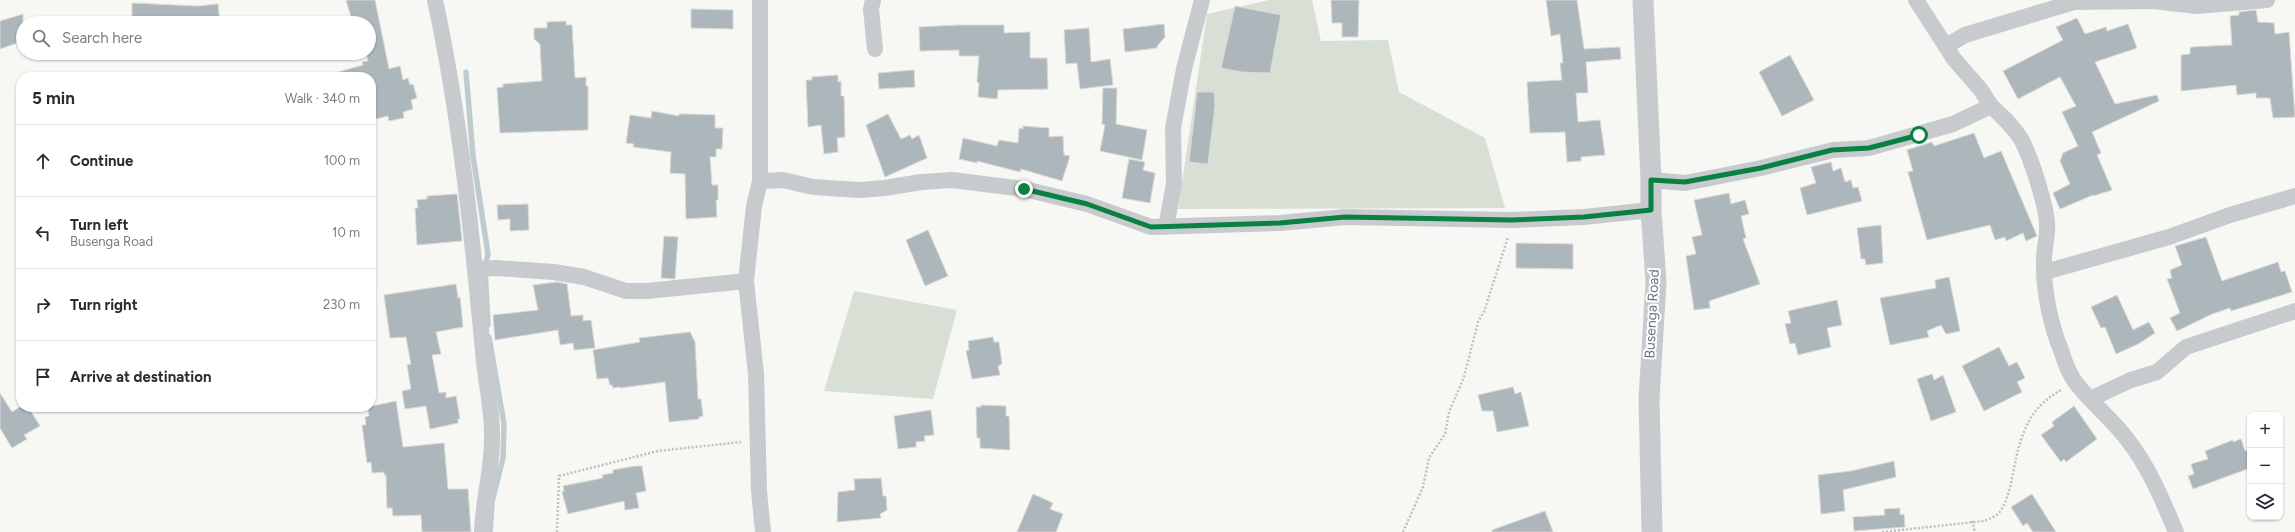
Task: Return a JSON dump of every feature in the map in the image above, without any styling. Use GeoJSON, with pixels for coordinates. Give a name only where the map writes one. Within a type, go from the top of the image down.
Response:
{"type":"FeatureCollection","features":[{"type":"Feature","properties":{"kind":"street"},"geometry":{"type":"LineString","coordinates":[[435,0],[444,40],[459,139],[475,269],[483,353],[492,411],[492,439],[482,532]]}},
{"type":"Feature","properties":{"kind":"street"},"geometry":{"type":"LineString","coordinates":[[760,0],[760,181],[754,206],[746,282],[756,374],[757,441],[763,532]]}},
{"type":"Feature","properties":{"kind":"street"},"geometry":{"type":"LineString","coordinates":[[873,0],[872,10],[875,49]]}},
{"type":"Feature","properties":{"kind":"street"},"geometry":{"type":"LineString","coordinates":[[1166,227],[1174,184],[1173,128],[1184,69],[1202,0]]}},
{"type":"Feature","properties":{"kind":"street","name":"Busenga Road"},"geometry":{"type":"LineString","coordinates":[[1643,0],[1651,210],[1656,282],[1648,399],[1652,532]]}},
{"type":"Feature","properties":{"kind":"street"},"geometry":{"type":"LineString","coordinates":[[1916,0],[1954,59],[1981,90],[1991,106],[2009,122],[2022,140],[2035,177],[2047,221],[2048,238],[2044,255],[2047,299],[2053,329],[2075,383],[2126,437],[2140,455],[2151,474],[2176,532]]}},
{"type":"Feature","properties":{"kind":"street"},"geometry":{"type":"LineString","coordinates":[[1946,46],[1965,34],[2074,2],[2153,1],[2196,6],[2267,0]]}},
{"type":"Feature","properties":{"kind":"street"},"geometry":{"type":"LineString","coordinates":[[1651,180],[1685,182],[1761,168],[1832,150],[1869,148],[1954,124],[1991,106]]}},
{"type":"Feature","properties":{"kind":"street"},"geometry":{"type":"LineString","coordinates":[[760,181],[783,180],[813,187],[859,190],[885,188],[921,182],[952,180],[1024,189],[1087,204],[1151,227],[1280,223],[1345,217],[1512,220],[1584,217],[1651,210]]}},
{"type":"Feature","properties":{"kind":"street"},"geometry":{"type":"LineString","coordinates":[[2045,272],[2169,237],[2230,215],[2295,196]]}},
{"type":"Feature","properties":{"kind":"street"},"geometry":{"type":"LineString","coordinates":[[475,269],[496,268],[554,272],[584,277],[626,291],[647,292],[746,282]]}},
{"type":"Feature","properties":{"kind":"street"},"geometry":{"type":"LineString","coordinates":[[2090,399],[2132,380],[2157,372],[2186,346],[2295,311]]}},
{"type":"Feature","properties":{"kind":"path"},"geometry":{"type":"LineString","coordinates":[[1403,532],[1423,487],[1429,458],[1445,434],[1448,412],[1464,378],[1478,322],[1484,312],[1512,220]]}},
{"type":"Feature","properties":{"kind":"path"},"geometry":{"type":"LineString","coordinates":[[1882,532],[1956,525],[1972,521],[1984,521],[1997,514],[2009,492],[2018,447],[2026,424],[2038,406],[2050,396],[2075,383]]}},
{"type":"Feature","properties":{"kind":"path"},"geometry":{"type":"LineString","coordinates":[[557,532],[559,476],[658,451],[757,441]]}},
{"type":"Feature","properties":{"kind":"path"},"geometry":{"type":"LineString","coordinates":[[1972,521],[1975,532]]}},
{"type":"Feature","properties":{"kind":"shaded area"},"geometry":{"type":"Polygon","coordinates":[[[1269,0],[1312,0],[1321,41],[1388,40],[1399,92],[1485,138],[1505,208],[1178,209],[1207,14],[1269,0]]]}},
{"type":"Feature","properties":{"kind":"shaded area"},"geometry":{"type":"Polygon","coordinates":[[[854,291],[957,310],[933,399],[824,391],[854,291]]]}},
{"type":"Feature","properties":{"kind":"building"},"geometry":{"type":"Polygon","coordinates":[[[346,0],[375,0],[389,69],[400,66],[403,80],[408,78],[410,85],[413,84],[417,98],[411,100],[413,109],[403,112],[404,118],[389,121],[388,116],[376,119],[376,72],[338,72],[363,65],[362,62],[368,60],[376,60],[376,16],[351,16],[346,0]]]}},
{"type":"Feature","properties":{"kind":"building"},"geometry":{"type":"Polygon","coordinates":[[[1331,0],[1359,0],[1358,37],[1342,37],[1342,23],[1332,23],[1331,0]]]}},
{"type":"Feature","properties":{"kind":"building"},"geometry":{"type":"Polygon","coordinates":[[[1546,0],[1577,0],[1584,49],[1620,47],[1621,59],[1586,62],[1588,93],[1576,93],[1578,122],[1600,120],[1605,155],[1581,157],[1581,161],[1567,162],[1565,132],[1530,133],[1527,82],[1562,80],[1560,63],[1563,63],[1560,34],[1551,36],[1546,0]]]}},
{"type":"Feature","properties":{"kind":"building"},"geometry":{"type":"Polygon","coordinates":[[[132,3],[198,6],[218,4],[219,16],[132,16],[132,3]]]}},
{"type":"Feature","properties":{"kind":"building"},"geometry":{"type":"Polygon","coordinates":[[[1235,6],[1281,15],[1270,73],[1242,72],[1221,68],[1235,6]]]}},
{"type":"Feature","properties":{"kind":"building"},"geometry":{"type":"Polygon","coordinates":[[[691,9],[733,10],[733,29],[691,28],[691,9]]]}},
{"type":"Feature","properties":{"kind":"building"},"geometry":{"type":"Polygon","coordinates":[[[2256,10],[2258,22],[2274,23],[2275,34],[2289,32],[2295,117],[2273,118],[2270,98],[2256,98],[2256,93],[2237,95],[2236,85],[2181,91],[2181,55],[2190,54],[2190,48],[2192,47],[2232,45],[2230,16],[2239,15],[2239,12],[2256,10]]]}},
{"type":"Feature","properties":{"kind":"building"},"geometry":{"type":"Polygon","coordinates":[[[16,16],[16,43],[0,49],[0,21],[16,16]]]}},
{"type":"Feature","properties":{"kind":"building"},"geometry":{"type":"Polygon","coordinates":[[[2077,18],[2085,34],[2106,27],[2107,31],[2128,24],[2137,48],[2095,62],[2115,104],[2157,95],[2159,101],[2092,132],[2101,153],[2097,155],[2112,190],[2093,195],[2060,209],[2053,193],[2070,184],[2060,161],[2063,153],[2078,146],[2062,112],[2076,106],[2060,77],[2018,99],[2003,71],[2063,40],[2056,27],[2077,18]]]}},
{"type":"Feature","properties":{"kind":"building"},"geometry":{"type":"Polygon","coordinates":[[[566,21],[566,25],[572,25],[575,78],[586,77],[586,86],[588,86],[588,130],[500,133],[497,88],[503,87],[503,84],[542,81],[540,44],[534,39],[534,28],[547,28],[547,22],[566,21]]]}},
{"type":"Feature","properties":{"kind":"building"},"geometry":{"type":"Polygon","coordinates":[[[1164,24],[1165,37],[1157,48],[1125,52],[1123,29],[1164,24]]]}},
{"type":"Feature","properties":{"kind":"building"},"geometry":{"type":"Polygon","coordinates":[[[1004,25],[1004,33],[1030,32],[1030,58],[1047,58],[1048,89],[998,90],[997,99],[978,97],[979,83],[977,82],[979,56],[959,56],[959,50],[920,51],[919,27],[1004,25]]]}},
{"type":"Feature","properties":{"kind":"building"},"geometry":{"type":"Polygon","coordinates":[[[1089,28],[1091,62],[1110,59],[1113,85],[1080,89],[1077,63],[1066,64],[1064,30],[1089,28]]]}},
{"type":"Feature","properties":{"kind":"building"},"geometry":{"type":"Polygon","coordinates":[[[1790,55],[1814,100],[1782,116],[1759,72],[1790,55]]]}},
{"type":"Feature","properties":{"kind":"building"},"geometry":{"type":"Polygon","coordinates":[[[914,70],[915,87],[879,89],[878,73],[914,70]]]}},
{"type":"Feature","properties":{"kind":"building"},"geometry":{"type":"Polygon","coordinates":[[[838,75],[838,82],[841,81],[841,96],[844,96],[845,137],[837,138],[838,152],[824,154],[821,125],[808,127],[806,80],[812,80],[812,77],[838,75]]]}},
{"type":"Feature","properties":{"kind":"building"},"geometry":{"type":"Polygon","coordinates":[[[1103,88],[1117,88],[1116,124],[1147,130],[1142,160],[1100,151],[1105,125],[1102,124],[1103,88]]]}},
{"type":"Feature","properties":{"kind":"building"},"geometry":{"type":"Polygon","coordinates":[[[1197,92],[1214,92],[1215,106],[1208,164],[1189,162],[1197,92]]]}},
{"type":"Feature","properties":{"kind":"building"},"geometry":{"type":"Polygon","coordinates":[[[652,111],[679,116],[679,114],[715,115],[715,128],[723,128],[722,149],[716,149],[716,157],[710,157],[712,185],[718,185],[718,200],[716,200],[717,217],[686,219],[685,174],[670,173],[671,152],[633,147],[634,144],[626,143],[630,115],[651,118],[652,111]]]}},
{"type":"Feature","properties":{"kind":"building"},"geometry":{"type":"Polygon","coordinates":[[[888,114],[901,139],[910,135],[912,139],[919,135],[927,158],[885,177],[866,125],[888,114]]]}},
{"type":"Feature","properties":{"kind":"building"},"geometry":{"type":"Polygon","coordinates":[[[1023,126],[1049,128],[1049,137],[1063,136],[1064,155],[1070,156],[1062,181],[1021,169],[1020,172],[977,161],[977,163],[959,159],[963,138],[997,146],[999,140],[1018,143],[1019,128],[1023,129],[1023,126]]]}},
{"type":"Feature","properties":{"kind":"building"},"geometry":{"type":"Polygon","coordinates":[[[1974,133],[1984,158],[2001,151],[2037,236],[2026,241],[2023,233],[2006,241],[2005,237],[1995,240],[1990,225],[1927,240],[1908,172],[1913,171],[1907,150],[1932,142],[1934,146],[1974,133]]]}},
{"type":"Feature","properties":{"kind":"building"},"geometry":{"type":"Polygon","coordinates":[[[1129,159],[1145,162],[1143,170],[1155,173],[1150,203],[1122,198],[1129,159]]]}},
{"type":"Feature","properties":{"kind":"building"},"geometry":{"type":"Polygon","coordinates":[[[1831,162],[1833,171],[1841,168],[1845,182],[1851,180],[1853,188],[1858,187],[1862,201],[1807,215],[1800,188],[1816,183],[1811,167],[1831,162]]]}},
{"type":"Feature","properties":{"kind":"building"},"geometry":{"type":"Polygon","coordinates":[[[1729,193],[1731,204],[1745,200],[1749,214],[1741,216],[1746,238],[1743,239],[1760,284],[1709,301],[1710,308],[1694,310],[1686,256],[1696,254],[1692,237],[1702,235],[1694,200],[1729,193]]]}},
{"type":"Feature","properties":{"kind":"building"},"geometry":{"type":"Polygon","coordinates":[[[457,194],[462,241],[417,245],[415,208],[418,208],[417,200],[427,199],[427,196],[457,194]]]}},
{"type":"Feature","properties":{"kind":"building"},"geometry":{"type":"Polygon","coordinates":[[[528,204],[529,230],[510,231],[510,219],[498,220],[497,205],[528,204]]]}},
{"type":"Feature","properties":{"kind":"building"},"geometry":{"type":"Polygon","coordinates":[[[1881,225],[1883,263],[1866,265],[1865,259],[1861,259],[1857,228],[1881,225]]]}},
{"type":"Feature","properties":{"kind":"building"},"geometry":{"type":"Polygon","coordinates":[[[928,230],[948,276],[925,286],[906,240],[928,230]]]}},
{"type":"Feature","properties":{"kind":"building"},"geometry":{"type":"Polygon","coordinates":[[[664,236],[678,237],[675,279],[661,278],[664,236]]]}},
{"type":"Feature","properties":{"kind":"building"},"geometry":{"type":"Polygon","coordinates":[[[2206,237],[2222,281],[2278,262],[2281,272],[2285,271],[2292,292],[2231,311],[2230,308],[2212,314],[2177,331],[2170,318],[2180,313],[2167,279],[2172,278],[2170,270],[2182,265],[2175,246],[2206,237]]]}},
{"type":"Feature","properties":{"kind":"building"},"geometry":{"type":"Polygon","coordinates":[[[1516,243],[1573,244],[1573,269],[1516,268],[1516,243]]]}},
{"type":"Feature","properties":{"kind":"building"},"geometry":{"type":"Polygon","coordinates":[[[1949,277],[1960,331],[1946,334],[1941,325],[1927,331],[1929,337],[1890,345],[1880,298],[1936,288],[1935,280],[1949,277]]]}},
{"type":"Feature","properties":{"kind":"building"},"geometry":{"type":"Polygon","coordinates":[[[557,282],[567,284],[571,316],[583,315],[583,321],[591,320],[595,348],[574,350],[573,343],[560,345],[558,330],[495,340],[493,315],[538,310],[533,285],[557,282]]]}},
{"type":"Feature","properties":{"kind":"building"},"geometry":{"type":"Polygon","coordinates":[[[456,284],[458,298],[460,297],[463,327],[436,332],[441,354],[432,355],[439,393],[446,392],[446,398],[456,396],[460,419],[458,419],[458,423],[430,429],[426,406],[405,409],[402,391],[411,389],[407,365],[411,364],[406,337],[390,338],[384,295],[456,284]]]}},
{"type":"Feature","properties":{"kind":"building"},"geometry":{"type":"Polygon","coordinates":[[[2117,295],[2133,330],[2149,322],[2155,333],[2138,344],[2116,354],[2105,327],[2101,328],[2091,307],[2117,295]]]}},
{"type":"Feature","properties":{"kind":"building"},"geometry":{"type":"Polygon","coordinates":[[[1837,300],[1842,325],[1827,328],[1831,347],[1798,355],[1795,343],[1790,344],[1785,324],[1791,323],[1788,311],[1837,300]]]}},
{"type":"Feature","properties":{"kind":"building"},"geometry":{"type":"Polygon","coordinates":[[[690,332],[695,342],[698,399],[701,399],[703,416],[699,417],[699,419],[669,422],[665,382],[613,388],[612,385],[610,385],[608,378],[597,379],[593,350],[640,342],[639,338],[690,332]]]}},
{"type":"Feature","properties":{"kind":"building"},"geometry":{"type":"Polygon","coordinates":[[[993,337],[994,342],[999,342],[1002,364],[998,366],[1000,375],[972,379],[966,351],[969,350],[968,341],[993,337]]]}},
{"type":"Feature","properties":{"kind":"building"},"geometry":{"type":"Polygon","coordinates":[[[1999,347],[2009,366],[2017,362],[2025,378],[2017,382],[2022,392],[1984,411],[1962,366],[1999,347]]]}},
{"type":"Feature","properties":{"kind":"building"},"geometry":{"type":"Polygon","coordinates":[[[1932,374],[1934,380],[1943,375],[1956,412],[1931,421],[1917,379],[1932,374]]]}},
{"type":"Feature","properties":{"kind":"building"},"geometry":{"type":"Polygon","coordinates":[[[1513,387],[1515,394],[1521,392],[1529,426],[1497,432],[1493,411],[1482,411],[1478,395],[1513,387]]]}},
{"type":"Feature","properties":{"kind":"building"},"geometry":{"type":"Polygon","coordinates":[[[0,393],[12,412],[16,410],[16,412],[31,412],[40,426],[24,435],[27,439],[12,448],[0,428],[0,393]]]}},
{"type":"Feature","properties":{"kind":"building"},"geometry":{"type":"Polygon","coordinates":[[[396,401],[403,447],[444,443],[448,489],[468,489],[471,532],[422,532],[421,515],[393,516],[392,508],[387,508],[386,475],[384,475],[384,472],[372,473],[371,462],[367,463],[362,425],[366,425],[365,417],[369,416],[369,412],[376,412],[376,405],[396,401]]]}},
{"type":"Feature","properties":{"kind":"building"},"geometry":{"type":"Polygon","coordinates":[[[981,405],[1006,406],[1006,416],[1009,416],[1010,450],[980,448],[980,438],[977,438],[976,407],[981,407],[981,405]]]}},
{"type":"Feature","properties":{"kind":"building"},"geometry":{"type":"Polygon","coordinates":[[[2074,406],[2097,439],[2066,462],[2064,459],[2061,462],[2041,435],[2054,426],[2052,422],[2074,406]]]}},
{"type":"Feature","properties":{"kind":"building"},"geometry":{"type":"Polygon","coordinates":[[[931,410],[934,435],[924,436],[925,441],[916,442],[916,447],[898,449],[894,416],[931,410]]]}},
{"type":"Feature","properties":{"kind":"building"},"geometry":{"type":"Polygon","coordinates":[[[2241,439],[2245,451],[2247,450],[2247,469],[2193,489],[2188,476],[2194,474],[2191,464],[2208,459],[2205,451],[2233,440],[2233,442],[2241,439]]]}},
{"type":"Feature","properties":{"kind":"building"},"geometry":{"type":"Polygon","coordinates":[[[1894,461],[1896,477],[1843,490],[1845,511],[1821,514],[1818,475],[1851,471],[1894,461]]]}},
{"type":"Feature","properties":{"kind":"building"},"geometry":{"type":"Polygon","coordinates":[[[642,466],[646,491],[636,493],[639,508],[625,510],[624,501],[568,514],[562,492],[564,491],[563,486],[603,478],[602,475],[613,473],[613,470],[642,466]]]}},
{"type":"Feature","properties":{"kind":"building"},"geometry":{"type":"Polygon","coordinates":[[[881,478],[883,496],[886,496],[887,510],[880,514],[881,518],[837,522],[838,492],[855,490],[854,479],[881,478]]]}},
{"type":"Feature","properties":{"kind":"building"},"geometry":{"type":"Polygon","coordinates":[[[1033,494],[1053,503],[1050,509],[1063,514],[1056,532],[1017,532],[1033,494]]]}},
{"type":"Feature","properties":{"kind":"building"},"geometry":{"type":"Polygon","coordinates":[[[2032,494],[2056,532],[2033,532],[2027,523],[2023,526],[2011,507],[2032,494]]]}},
{"type":"Feature","properties":{"kind":"building"},"geometry":{"type":"Polygon","coordinates":[[[1900,508],[1900,515],[1904,514],[1905,527],[1854,531],[1853,517],[1885,515],[1884,509],[1900,508]]]}},
{"type":"Feature","properties":{"kind":"building"},"geometry":{"type":"Polygon","coordinates":[[[1545,511],[1553,532],[1492,532],[1492,530],[1545,511]]]}},
{"type":"Feature","properties":{"kind":"waterway"},"geometry":{"type":"LineString","coordinates":[[466,72],[473,156],[488,254],[485,268],[488,325]]}},
{"type":"Feature","properties":{"kind":"waterway"},"geometry":{"type":"LineString","coordinates":[[489,337],[504,424],[503,458],[492,502],[490,532]]}},
{"type":"Feature","properties":{"kind":"route"},"geometry":{"type":"LineString","coordinates":[[1024,189],[1087,204],[1151,227],[1280,223],[1345,217],[1512,220],[1584,217],[1651,210],[1651,180],[1685,182],[1761,168],[1832,150],[1869,148],[1919,135]]}}]}
